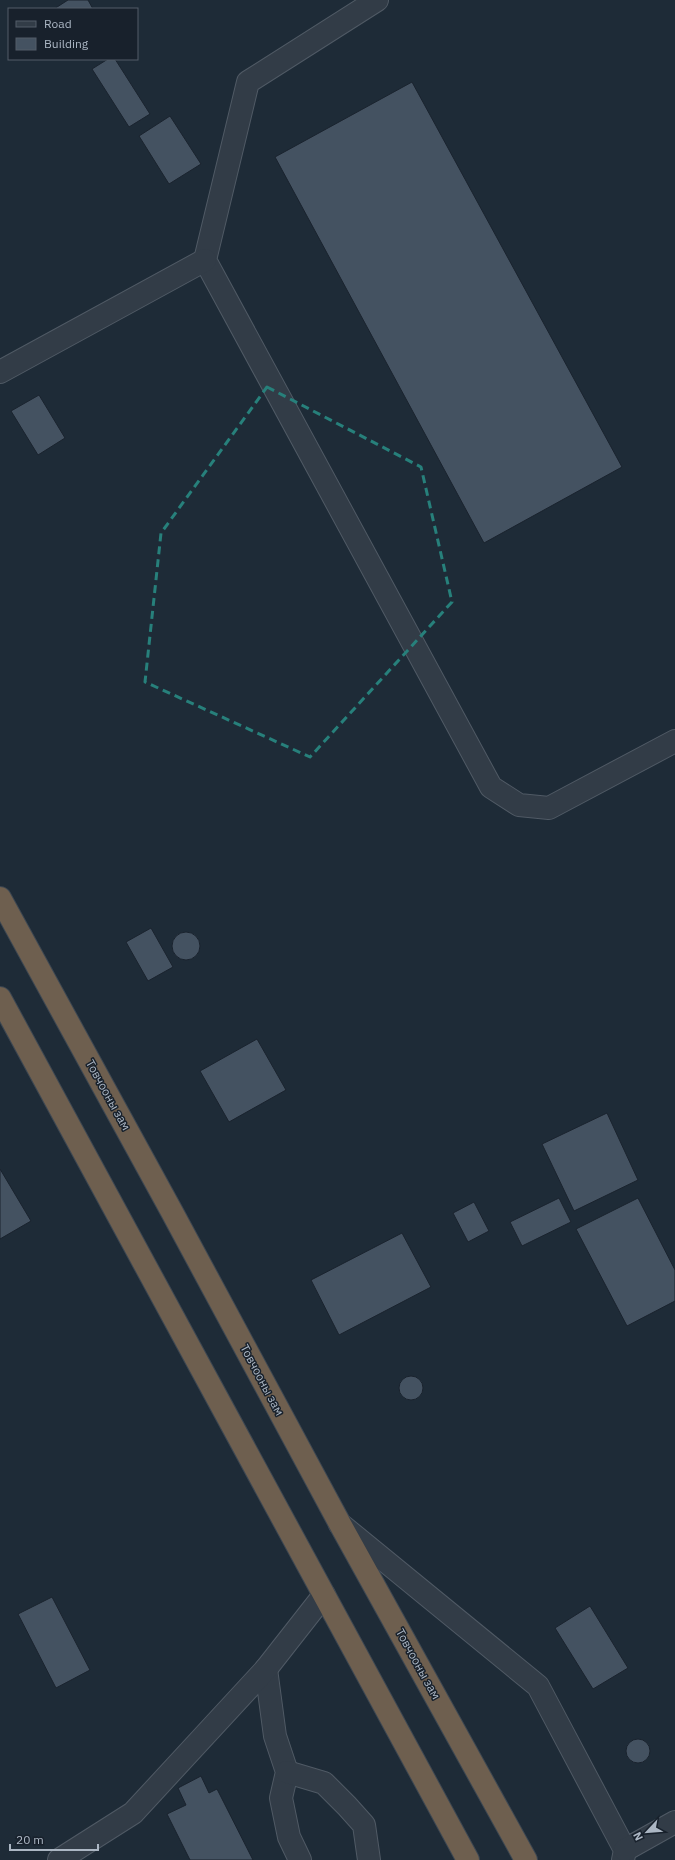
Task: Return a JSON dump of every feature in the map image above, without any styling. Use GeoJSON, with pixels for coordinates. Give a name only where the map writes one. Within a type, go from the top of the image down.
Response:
{"type":"FeatureCollection","features":[{"type":"Feature","properties":{"kind":"highway","name":"Товчооны зам"},"geometry":{"type":"LineString","coordinates":[[0,898],[340,1524],[526,1860]]}},
{"type":"Feature","properties":{"kind":"highway"},"geometry":{"type":"LineString","coordinates":[[0,998],[468,1860]]}},
{"type":"Feature","properties":{"kind":"street"},"geometry":{"type":"LineString","coordinates":[[377,0],[248,82],[205,260],[491,787],[519,805],[549,808],[675,741]]}},
{"type":"Feature","properties":{"kind":"street"},"geometry":{"type":"LineString","coordinates":[[0,372],[205,260]]}},
{"type":"Feature","properties":{"kind":"street"},"geometry":{"type":"LineString","coordinates":[[340,1524],[538,1686],[624,1855],[675,1822]]}},
{"type":"Feature","properties":{"kind":"street"},"geometry":{"type":"LineString","coordinates":[[58,1860],[133,1813],[266,1668],[324,1595]]}},
{"type":"Feature","properties":{"kind":"street"},"geometry":{"type":"LineString","coordinates":[[266,1668],[274,1736],[288,1772],[281,1798],[289,1837],[300,1860]]}},
{"type":"Feature","properties":{"kind":"street"},"geometry":{"type":"LineString","coordinates":[[288,1772],[324,1783],[347,1806],[364,1825],[369,1860]]}},
{"type":"Feature","properties":{"kind":"highlighted area"},"geometry":{"type":"Polygon","coordinates":[[[267,387],[421,467],[452,602],[310,757],[145,682],[161,533],[267,387]]]}},
{"type":"Feature","properties":{"kind":"building"},"geometry":{"type":"Polygon","coordinates":[[[68,0],[88,0],[92,8],[56,8],[68,0]]]}},
{"type":"Feature","properties":{"kind":"building"},"geometry":{"type":"Polygon","coordinates":[[[106,60],[116,60],[150,114],[129,127],[92,69],[106,60]]]}},
{"type":"Feature","properties":{"kind":"building"},"geometry":{"type":"Polygon","coordinates":[[[412,82],[622,467],[484,543],[275,157],[412,82]]]}},
{"type":"Feature","properties":{"kind":"building"},"geometry":{"type":"Polygon","coordinates":[[[170,116],[201,164],[169,184],[139,136],[170,116]]]}},
{"type":"Feature","properties":{"kind":"building"},"geometry":{"type":"Polygon","coordinates":[[[39,395],[65,438],[38,455],[11,411],[39,395]]]}},
{"type":"Feature","properties":{"kind":"building"},"geometry":{"type":"Polygon","coordinates":[[[151,928],[173,967],[148,981],[126,942],[151,928]]]}},
{"type":"Feature","properties":{"kind":"building"},"geometry":{"type":"Polygon","coordinates":[[[186,932],[196,936],[200,946],[196,956],[186,960],[176,956],[172,946],[176,936],[186,932]]]}},
{"type":"Feature","properties":{"kind":"building"},"geometry":{"type":"Polygon","coordinates":[[[257,1039],[286,1090],[229,1122],[200,1071],[257,1039]]]}},
{"type":"Feature","properties":{"kind":"building"},"geometry":{"type":"Polygon","coordinates":[[[607,1113],[638,1180],[574,1211],[542,1144],[607,1113]]]}},
{"type":"Feature","properties":{"kind":"building"},"geometry":{"type":"Polygon","coordinates":[[[0,1169],[31,1221],[0,1239],[0,1169]]]}},
{"type":"Feature","properties":{"kind":"building"},"geometry":{"type":"Polygon","coordinates":[[[559,1198],[571,1222],[522,1246],[510,1222],[559,1198]]]}},
{"type":"Feature","properties":{"kind":"building"},"geometry":{"type":"Polygon","coordinates":[[[638,1198],[675,1270],[675,1301],[627,1326],[576,1229],[638,1198]]]}},
{"type":"Feature","properties":{"kind":"building"},"geometry":{"type":"Polygon","coordinates":[[[474,1202],[489,1231],[468,1242],[453,1213],[474,1202]]]}},
{"type":"Feature","properties":{"kind":"building"},"geometry":{"type":"Polygon","coordinates":[[[402,1233],[431,1287],[339,1335],[311,1280],[402,1233]]]}},
{"type":"Feature","properties":{"kind":"building"},"geometry":{"type":"Polygon","coordinates":[[[411,1376],[419,1380],[423,1388],[419,1396],[411,1400],[403,1396],[399,1388],[403,1380],[411,1376]]]}},
{"type":"Feature","properties":{"kind":"building"},"geometry":{"type":"Polygon","coordinates":[[[52,1597],[90,1670],[56,1688],[18,1614],[52,1597]]]}},
{"type":"Feature","properties":{"kind":"building"},"geometry":{"type":"Polygon","coordinates":[[[590,1606],[628,1668],[593,1689],[555,1628],[590,1606]]]}},
{"type":"Feature","properties":{"kind":"building"},"geometry":{"type":"Polygon","coordinates":[[[638,1739],[646,1743],[650,1751],[646,1759],[638,1763],[630,1759],[626,1751],[630,1743],[638,1739]]]}},
{"type":"Feature","properties":{"kind":"building"},"geometry":{"type":"Polygon","coordinates":[[[201,1776],[209,1793],[217,1789],[253,1860],[190,1860],[167,1814],[186,1805],[178,1788],[201,1776]]]}}]}
